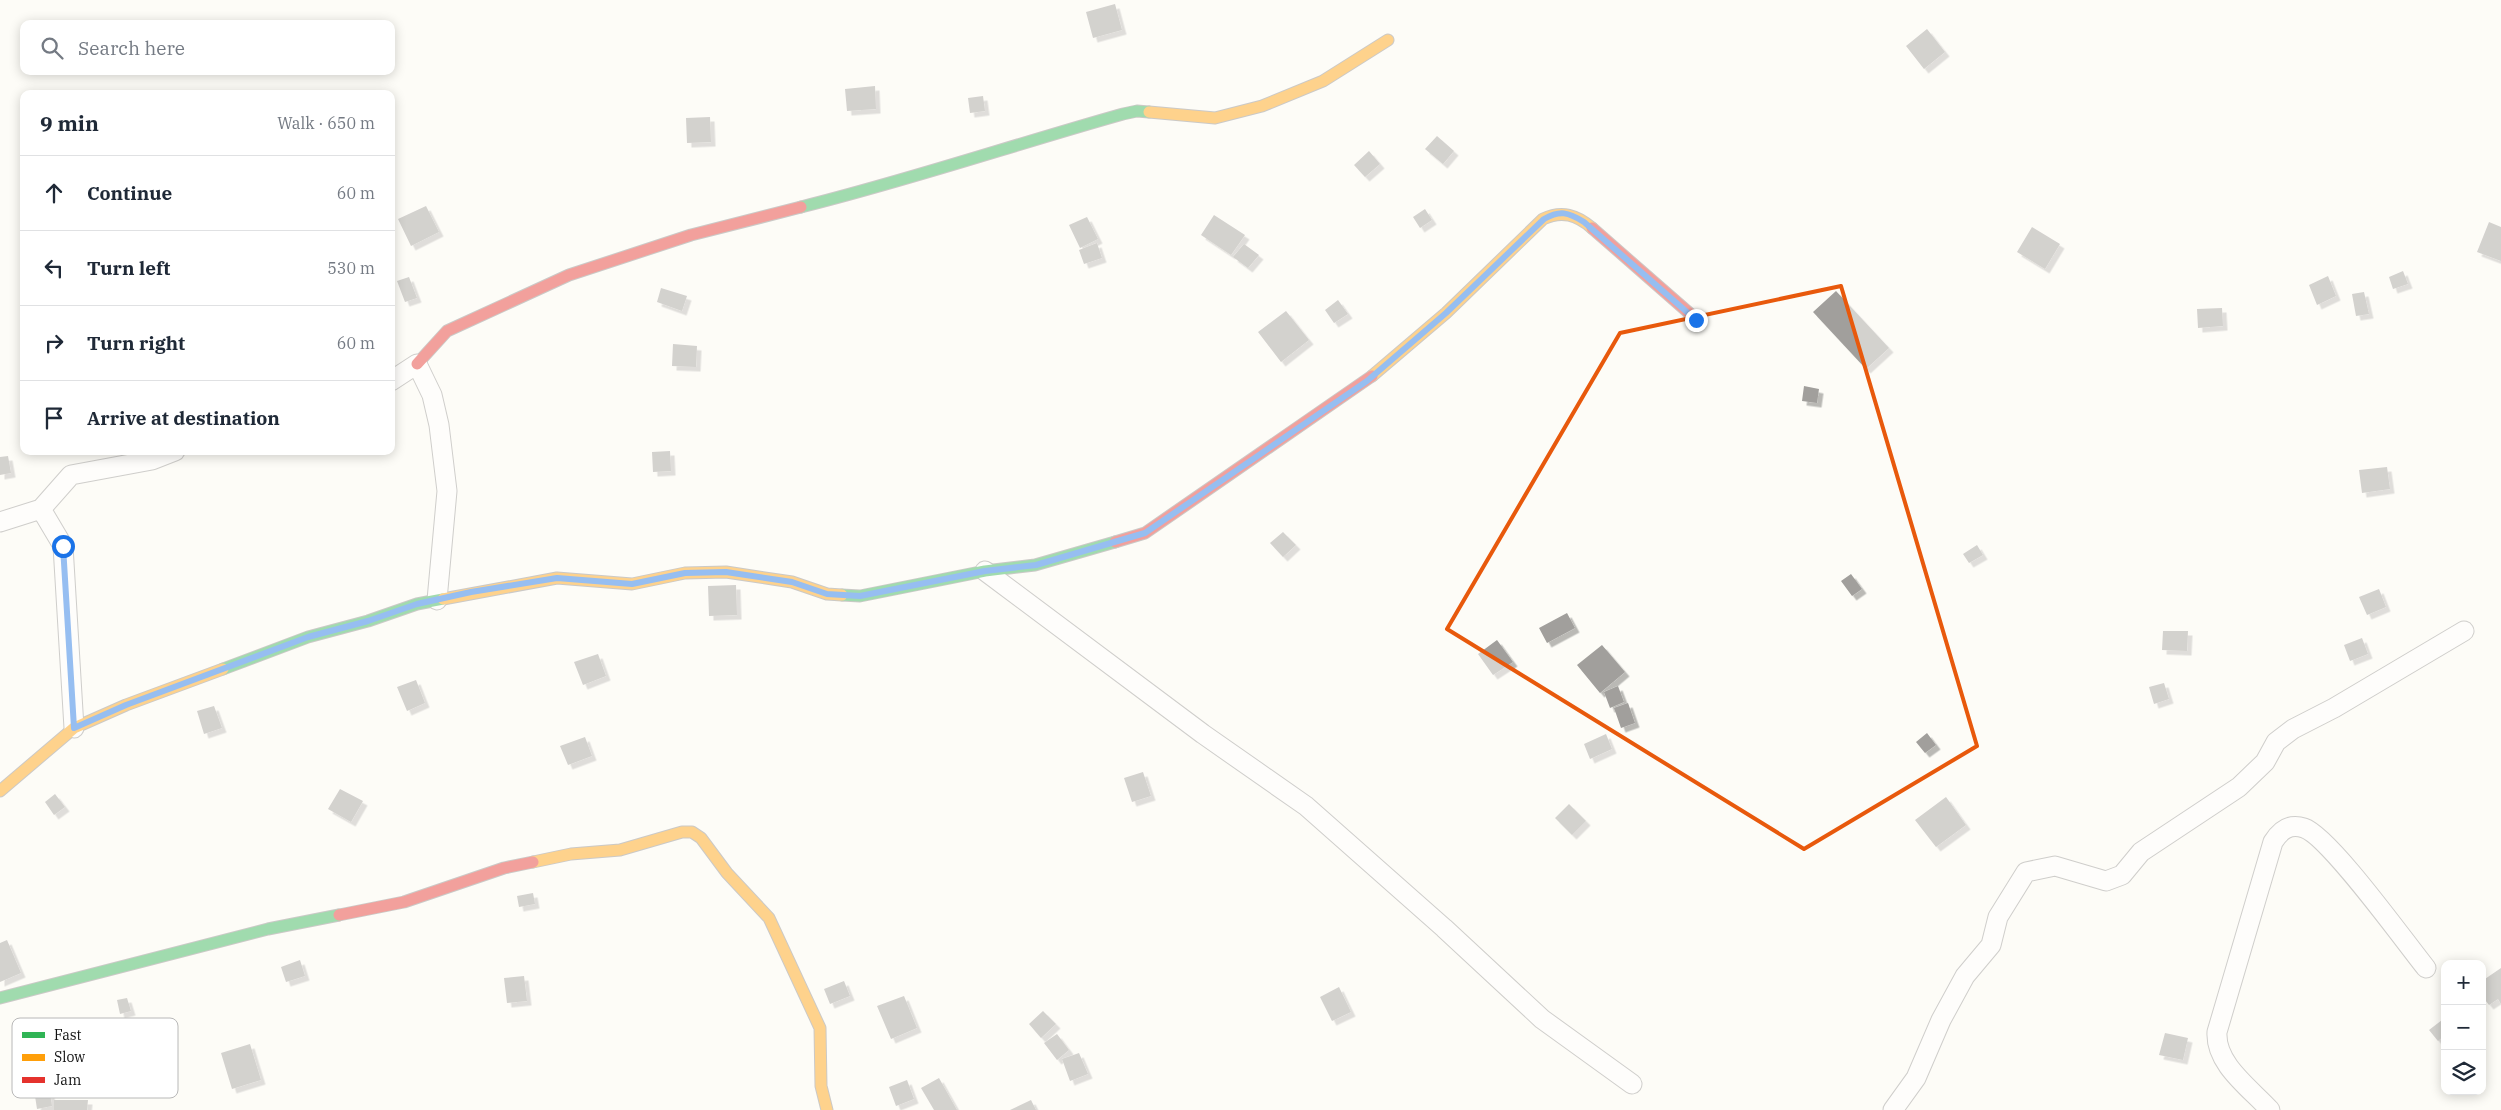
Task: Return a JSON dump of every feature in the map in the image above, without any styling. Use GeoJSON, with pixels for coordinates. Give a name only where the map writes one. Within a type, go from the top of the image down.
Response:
{"type":"FeatureCollection","features":[{"type":"Feature","properties":{"kind":"street"},"geometry":{"type":"LineString","coordinates":[[395,378],[417,364],[428,350],[447,332],[569,275],[691,235],[880,187],[1013,145],[1123,114],[1137,111],[1214,118],[1262,106],[1323,81],[1388,40]]}},
{"type":"Feature","properties":{"kind":"street"},"geometry":{"type":"LineString","coordinates":[[0,791],[74,728],[126,705],[308,637],[437,600],[557,578],[632,584],[685,573],[726,572],[792,582],[827,594],[860,596],[985,571],[1036,565],[1145,533],[1367,381],[1446,313],[1544,219],[1556,212],[1572,214],[1584,222],[1696,320]]}},
{"type":"Feature","properties":{"kind":"street"},"geometry":{"type":"LineString","coordinates":[[417,364],[432,395],[448,491],[437,600]]}},
{"type":"Feature","properties":{"kind":"street"},"geometry":{"type":"LineString","coordinates":[[0,522],[41,509],[71,476],[152,460],[165,455]]}},
{"type":"Feature","properties":{"kind":"street"},"geometry":{"type":"LineString","coordinates":[[41,509],[63,546],[74,728]]}},
{"type":"Feature","properties":{"kind":"street"},"geometry":{"type":"LineString","coordinates":[[985,571],[1195,728],[1306,806],[1444,928],[1542,1019],[1632,1084]]}},
{"type":"Feature","properties":{"kind":"street"},"geometry":{"type":"LineString","coordinates":[[1894,1110],[1916,1078],[1941,1020],[1965,976],[1991,946],[1998,917],[2026,872],[2055,866],[2106,881],[2122,875],[2141,852],[2239,787],[2265,762],[2276,742],[2293,729],[2334,708],[2464,631]]}},
{"type":"Feature","properties":{"kind":"street"},"geometry":{"type":"LineString","coordinates":[[2270,1110],[2227,1064],[2219,1053],[2216,1043],[2217,1032],[2273,842],[2280,831],[2291,826],[2304,828],[2315,836],[2341,862],[2426,968]]}},
{"type":"Feature","properties":{"kind":"street"},"geometry":{"type":"LineString","coordinates":[[0,998],[268,929],[404,902],[504,868],[572,854],[620,850],[682,832],[692,832],[701,838],[727,873],[769,918],[820,1028],[821,1086],[828,1110]]}},
{"type":"Feature","properties":{"kind":"highlighted area"},"geometry":{"type":"Polygon","coordinates":[[[1841,286],[1977,746],[1804,849],[1447,629],[1620,333],[1841,286]]]}},
{"type":"Feature","properties":{"kind":"building"},"geometry":{"type":"Polygon","coordinates":[[[1115,4],[1122,30],[1093,38],[1086,12],[1115,4]]]}},
{"type":"Feature","properties":{"kind":"building"},"geometry":{"type":"Polygon","coordinates":[[[1927,29],[1945,52],[1924,69],[1906,46],[1927,29]]]}},
{"type":"Feature","properties":{"kind":"building"},"geometry":{"type":"Polygon","coordinates":[[[875,86],[876,109],[847,111],[845,89],[875,86]]]}},
{"type":"Feature","properties":{"kind":"building"},"geometry":{"type":"Polygon","coordinates":[[[983,96],[985,111],[970,113],[968,98],[983,96]]]}},
{"type":"Feature","properties":{"kind":"building"},"geometry":{"type":"Polygon","coordinates":[[[710,117],[711,142],[687,143],[686,118],[710,117]]]}},
{"type":"Feature","properties":{"kind":"building"},"geometry":{"type":"Polygon","coordinates":[[[1437,136],[1454,151],[1443,164],[1425,149],[1437,136]]]}},
{"type":"Feature","properties":{"kind":"building"},"geometry":{"type":"Polygon","coordinates":[[[1369,151],[1380,164],[1365,177],[1354,165],[1369,151]]]}},
{"type":"Feature","properties":{"kind":"building"},"geometry":{"type":"Polygon","coordinates":[[[426,206],[439,232],[411,246],[398,219],[426,206]]]}},
{"type":"Feature","properties":{"kind":"building"},"geometry":{"type":"Polygon","coordinates":[[[1425,209],[1432,220],[1420,228],[1413,217],[1425,209]]]}},
{"type":"Feature","properties":{"kind":"building"},"geometry":{"type":"Polygon","coordinates":[[[1214,215],[1245,235],[1231,255],[1201,235],[1214,215]]]}},
{"type":"Feature","properties":{"kind":"building"},"geometry":{"type":"Polygon","coordinates":[[[1087,217],[1098,239],[1080,248],[1069,225],[1087,217]]]}},
{"type":"Feature","properties":{"kind":"building"},"geometry":{"type":"Polygon","coordinates":[[[2489,222],[2501,227],[2501,261],[2477,252],[2489,222]]]}},
{"type":"Feature","properties":{"kind":"building"},"geometry":{"type":"Polygon","coordinates":[[[2032,227],[2060,244],[2045,269],[2017,252],[2032,227]]]}},
{"type":"Feature","properties":{"kind":"building"},"geometry":{"type":"Polygon","coordinates":[[[1097,243],[1102,258],[1084,264],[1079,250],[1097,243]]]}},
{"type":"Feature","properties":{"kind":"building"},"geometry":{"type":"Polygon","coordinates":[[[1244,244],[1259,255],[1248,268],[1233,257],[1244,244]]]}},
{"type":"Feature","properties":{"kind":"building"},"geometry":{"type":"Polygon","coordinates":[[[2403,271],[2408,284],[2393,289],[2389,277],[2403,271]]]}},
{"type":"Feature","properties":{"kind":"building"},"geometry":{"type":"Polygon","coordinates":[[[2328,276],[2336,296],[2317,305],[2309,285],[2328,276]]]}},
{"type":"Feature","properties":{"kind":"building"},"geometry":{"type":"Polygon","coordinates":[[[409,277],[417,298],[405,302],[397,281],[409,277]]]}},
{"type":"Feature","properties":{"kind":"building"},"geometry":{"type":"Polygon","coordinates":[[[661,288],[687,296],[682,311],[657,302],[661,288]]]}},
{"type":"Feature","properties":{"kind":"building"},"geometry":{"type":"Polygon","coordinates":[[[1836,291],[1889,348],[1866,369],[1813,312],[1836,291]]]}},
{"type":"Feature","properties":{"kind":"building"},"geometry":{"type":"Polygon","coordinates":[[[2364,292],[2369,314],[2356,316],[2352,294],[2364,292]]]}},
{"type":"Feature","properties":{"kind":"building"},"geometry":{"type":"Polygon","coordinates":[[[1338,300],[1348,314],[1334,323],[1325,310],[1338,300]]]}},
{"type":"Feature","properties":{"kind":"building"},"geometry":{"type":"Polygon","coordinates":[[[2222,308],[2223,326],[2198,328],[2197,309],[2222,308]]]}},
{"type":"Feature","properties":{"kind":"building"},"geometry":{"type":"Polygon","coordinates":[[[1286,311],[1309,340],[1281,362],[1258,332],[1286,311]]]}},
{"type":"Feature","properties":{"kind":"building"},"geometry":{"type":"Polygon","coordinates":[[[673,344],[697,346],[696,367],[672,366],[673,344]]]}},
{"type":"Feature","properties":{"kind":"building"},"geometry":{"type":"Polygon","coordinates":[[[1804,386],[1819,389],[1817,403],[1802,401],[1804,386]]]}},
{"type":"Feature","properties":{"kind":"building"},"geometry":{"type":"Polygon","coordinates":[[[670,451],[671,471],[653,472],[652,452],[670,451]]]}},
{"type":"Feature","properties":{"kind":"building"},"geometry":{"type":"Polygon","coordinates":[[[8,456],[11,473],[0,475],[0,457],[8,456]]]}},
{"type":"Feature","properties":{"kind":"building"},"geometry":{"type":"Polygon","coordinates":[[[2387,467],[2390,489],[2362,493],[2359,470],[2387,467]]]}},
{"type":"Feature","properties":{"kind":"building"},"geometry":{"type":"Polygon","coordinates":[[[1283,532],[1296,545],[1283,557],[1270,543],[1283,532]]]}},
{"type":"Feature","properties":{"kind":"building"},"geometry":{"type":"Polygon","coordinates":[[[1977,545],[1983,555],[1969,563],[1963,554],[1977,545]]]}},
{"type":"Feature","properties":{"kind":"building"},"geometry":{"type":"Polygon","coordinates":[[[1851,574],[1862,589],[1852,596],[1841,581],[1851,574]]]}},
{"type":"Feature","properties":{"kind":"building"},"geometry":{"type":"Polygon","coordinates":[[[736,585],[737,615],[709,616],[708,586],[736,585]]]}},
{"type":"Feature","properties":{"kind":"building"},"geometry":{"type":"Polygon","coordinates":[[[2379,589],[2386,607],[2367,615],[2359,597],[2379,589]]]}},
{"type":"Feature","properties":{"kind":"building"},"geometry":{"type":"Polygon","coordinates":[[[1567,613],[1575,628],[1547,643],[1539,628],[1567,613]]]}},
{"type":"Feature","properties":{"kind":"building"},"geometry":{"type":"Polygon","coordinates":[[[2163,631],[2188,631],[2187,651],[2162,650],[2163,631]]]}},
{"type":"Feature","properties":{"kind":"building"},"geometry":{"type":"Polygon","coordinates":[[[2362,638],[2368,654],[2350,661],[2344,645],[2362,638]]]}},
{"type":"Feature","properties":{"kind":"building"},"geometry":{"type":"Polygon","coordinates":[[[1497,640],[1513,662],[1493,675],[1478,654],[1497,640]]]}},
{"type":"Feature","properties":{"kind":"building"},"geometry":{"type":"Polygon","coordinates":[[[1602,645],[1625,672],[1600,693],[1577,665],[1602,645]]]}},
{"type":"Feature","properties":{"kind":"building"},"geometry":{"type":"Polygon","coordinates":[[[598,654],[606,676],[583,685],[574,662],[598,654]]]}},
{"type":"Feature","properties":{"kind":"building"},"geometry":{"type":"Polygon","coordinates":[[[416,680],[425,703],[407,711],[397,687],[416,680]]]}},
{"type":"Feature","properties":{"kind":"building"},"geometry":{"type":"Polygon","coordinates":[[[2164,683],[2169,699],[2154,704],[2149,687],[2164,683]]]}},
{"type":"Feature","properties":{"kind":"building"},"geometry":{"type":"Polygon","coordinates":[[[1618,686],[1624,702],[1610,708],[1604,692],[1618,686]]]}},
{"type":"Feature","properties":{"kind":"building"},"geometry":{"type":"Polygon","coordinates":[[[1628,703],[1635,723],[1621,728],[1614,708],[1628,703]]]}},
{"type":"Feature","properties":{"kind":"building"},"geometry":{"type":"Polygon","coordinates":[[[214,706],[222,728],[204,734],[197,711],[214,706]]]}},
{"type":"Feature","properties":{"kind":"building"},"geometry":{"type":"Polygon","coordinates":[[[1927,733],[1936,745],[1925,753],[1916,742],[1927,733]]]}},
{"type":"Feature","properties":{"kind":"building"},"geometry":{"type":"Polygon","coordinates":[[[1606,734],[1612,749],[1590,759],[1584,744],[1606,734]]]}},
{"type":"Feature","properties":{"kind":"building"},"geometry":{"type":"Polygon","coordinates":[[[585,737],[592,756],[568,765],[560,746],[585,737]]]}},
{"type":"Feature","properties":{"kind":"building"},"geometry":{"type":"Polygon","coordinates":[[[1143,772],[1151,796],[1132,802],[1124,778],[1143,772]]]}},
{"type":"Feature","properties":{"kind":"building"},"geometry":{"type":"Polygon","coordinates":[[[340,789],[363,801],[351,822],[328,809],[340,789]]]}},
{"type":"Feature","properties":{"kind":"building"},"geometry":{"type":"Polygon","coordinates":[[[55,794],[65,807],[54,815],[45,802],[55,794]]]}},
{"type":"Feature","properties":{"kind":"building"},"geometry":{"type":"Polygon","coordinates":[[[1946,797],[1966,825],[1936,847],[1915,820],[1946,797]]]}},
{"type":"Feature","properties":{"kind":"building"},"geometry":{"type":"Polygon","coordinates":[[[1569,804],[1586,821],[1572,835],[1555,818],[1569,804]]]}},
{"type":"Feature","properties":{"kind":"building"},"geometry":{"type":"Polygon","coordinates":[[[533,893],[535,904],[519,907],[517,896],[533,893]]]}},
{"type":"Feature","properties":{"kind":"building"},"geometry":{"type":"Polygon","coordinates":[[[7,940],[21,973],[0,982],[0,943],[7,940]]]}},
{"type":"Feature","properties":{"kind":"building"},"geometry":{"type":"Polygon","coordinates":[[[300,960],[305,976],[286,982],[281,967],[300,960]]]}},
{"type":"Feature","properties":{"kind":"building"},"geometry":{"type":"Polygon","coordinates":[[[2501,968],[2501,1004],[2498,999],[2489,1005],[2486,1001],[2486,978],[2501,968]]]}},
{"type":"Feature","properties":{"kind":"building"},"geometry":{"type":"Polygon","coordinates":[[[524,976],[527,1001],[507,1003],[504,978],[524,976]]]}},
{"type":"Feature","properties":{"kind":"building"},"geometry":{"type":"Polygon","coordinates":[[[844,981],[850,996],[830,1004],[824,989],[844,981]]]}},
{"type":"Feature","properties":{"kind":"building"},"geometry":{"type":"Polygon","coordinates":[[[1339,987],[1351,1012],[1332,1021],[1320,997],[1339,987]]]}},
{"type":"Feature","properties":{"kind":"building"},"geometry":{"type":"Polygon","coordinates":[[[904,996],[917,1028],[891,1039],[877,1006],[904,996]]]}},
{"type":"Feature","properties":{"kind":"building"},"geometry":{"type":"Polygon","coordinates":[[[127,998],[131,1011],[120,1014],[117,1000],[127,998]]]}},
{"type":"Feature","properties":{"kind":"building"},"geometry":{"type":"Polygon","coordinates":[[[1043,1011],[1056,1024],[1041,1038],[1029,1024],[1043,1011]]]}},
{"type":"Feature","properties":{"kind":"building"},"geometry":{"type":"Polygon","coordinates":[[[2441,1021],[2441,1038],[2438,1041],[2429,1030],[2441,1021]]]}},
{"type":"Feature","properties":{"kind":"building"},"geometry":{"type":"Polygon","coordinates":[[[2165,1033],[2188,1038],[2183,1060],[2159,1055],[2165,1033]]]}},
{"type":"Feature","properties":{"kind":"building"},"geometry":{"type":"Polygon","coordinates":[[[1057,1034],[1069,1050],[1057,1060],[1044,1043],[1057,1034]]]}},
{"type":"Feature","properties":{"kind":"building"},"geometry":{"type":"Polygon","coordinates":[[[250,1044],[261,1080],[232,1089],[221,1053],[250,1044]]]}},
{"type":"Feature","properties":{"kind":"building"},"geometry":{"type":"Polygon","coordinates":[[[1079,1053],[1088,1074],[1070,1081],[1062,1059],[1079,1053]]]}},
{"type":"Feature","properties":{"kind":"building"},"geometry":{"type":"Polygon","coordinates":[[[939,1078],[957,1110],[934,1110],[921,1088],[939,1078]]]}},
{"type":"Feature","properties":{"kind":"building"},"geometry":{"type":"Polygon","coordinates":[[[907,1080],[914,1099],[896,1106],[889,1087],[907,1080]]]}},
{"type":"Feature","properties":{"kind":"building"},"geometry":{"type":"Polygon","coordinates":[[[35,1098],[51,1098],[52,1106],[37,1109],[35,1098]]]}},
{"type":"Feature","properties":{"kind":"building"},"geometry":{"type":"Polygon","coordinates":[[[54,1100],[88,1100],[87,1110],[54,1110],[54,1100]]]}},
{"type":"Feature","properties":{"kind":"building"},"geometry":{"type":"Polygon","coordinates":[[[1031,1100],[1036,1110],[1010,1110],[1031,1100]]]}},
{"type":"Feature","properties":{"kind":"traffic: fast"},"geometry":{"type":"LineString","coordinates":[[801,207],[1123,114],[1137,111],[1149,112]]}},
{"type":"Feature","properties":{"kind":"traffic: fast"},"geometry":{"type":"LineString","coordinates":[[842,595],[860,596],[985,571],[1035,565],[1115,542]]}},
{"type":"Feature","properties":{"kind":"traffic: fast"},"geometry":{"type":"LineString","coordinates":[[223,669],[308,637],[368,621],[417,604],[443,599]]}},
{"type":"Feature","properties":{"kind":"traffic: fast"},"geometry":{"type":"LineString","coordinates":[[0,998],[268,929],[339,915]]}},
{"type":"Feature","properties":{"kind":"traffic: slow"},"geometry":{"type":"LineString","coordinates":[[1149,112],[1215,118],[1262,106],[1323,81],[1388,40]]}},
{"type":"Feature","properties":{"kind":"traffic: slow"},"geometry":{"type":"LineString","coordinates":[[1372,376],[1446,313],[1543,219],[1550,216],[1569,215],[1581,220],[1592,228]]}},
{"type":"Feature","properties":{"kind":"traffic: slow"},"geometry":{"type":"LineString","coordinates":[[443,599],[557,578],[632,584],[685,573],[726,572],[792,582],[827,594],[842,595]]}},
{"type":"Feature","properties":{"kind":"traffic: slow"},"geometry":{"type":"LineString","coordinates":[[0,791],[74,728],[126,705],[223,669]]}},
{"type":"Feature","properties":{"kind":"traffic: slow"},"geometry":{"type":"LineString","coordinates":[[533,862],[571,854],[620,850],[682,832],[692,832],[701,838],[727,873],[769,918],[820,1028],[821,1086],[827,1110]]}},
{"type":"Feature","properties":{"kind":"traffic: jam"},"geometry":{"type":"LineString","coordinates":[[417,364],[447,331],[569,275],[691,235],[801,207]]}},
{"type":"Feature","properties":{"kind":"traffic: jam"},"geometry":{"type":"LineString","coordinates":[[1592,228],[1696,319]]}},
{"type":"Feature","properties":{"kind":"traffic: jam"},"geometry":{"type":"LineString","coordinates":[[1115,542],[1145,533],[1372,376]]}},
{"type":"Feature","properties":{"kind":"traffic: jam"},"geometry":{"type":"LineString","coordinates":[[339,915],[404,902],[504,868],[533,862]]}},
{"type":"Feature","properties":{"kind":"route"},"geometry":{"type":"LineString","coordinates":[[63,546],[74,728],[126,705],[235,666],[308,637],[368,621],[417,604],[471,592],[557,578],[599,583],[632,584],[685,573],[726,572],[792,582],[827,594],[860,596],[985,571],[1036,565],[1145,533],[1367,381],[1446,313],[1544,219],[1556,212],[1572,214],[1584,222],[1696,320]]}}]}
